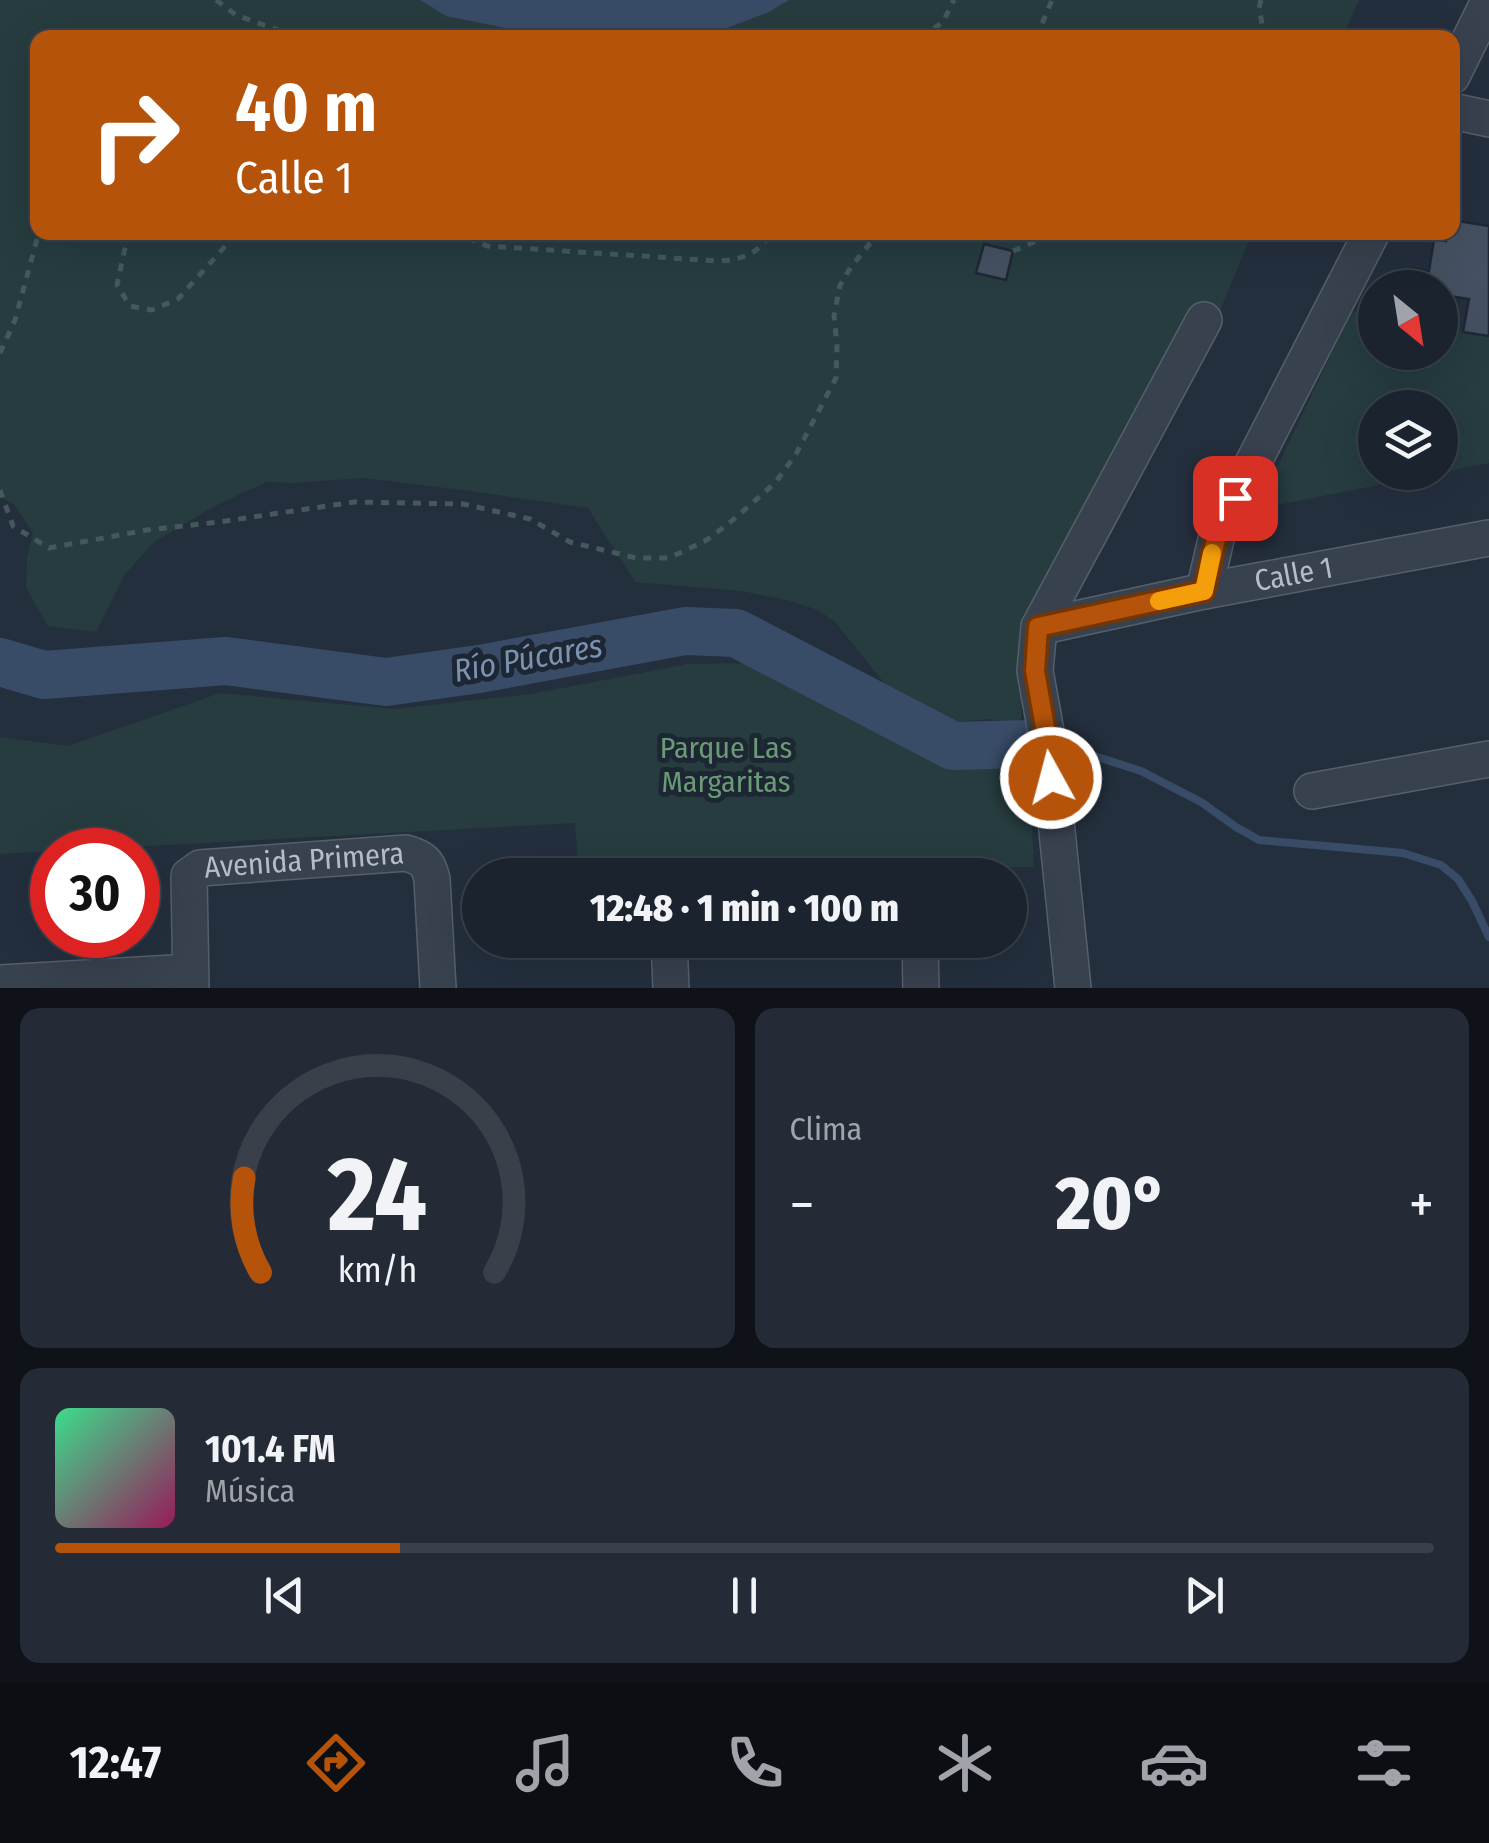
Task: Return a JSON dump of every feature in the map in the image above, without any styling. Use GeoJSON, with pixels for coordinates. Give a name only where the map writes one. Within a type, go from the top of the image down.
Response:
{"type":"FeatureCollection","features":[{"type":"Feature","properties":{"kind":"street"},"geometry":{"type":"LineString","coordinates":[[1460,60],[1489,0]]}},
{"type":"Feature","properties":{"kind":"street"},"geometry":{"type":"LineString","coordinates":[[1460,113],[1489,119]]}},
{"type":"Feature","properties":{"kind":"street"},"geometry":{"type":"LineString","coordinates":[[1204,591],[1218,530],[1368,240]]}},
{"type":"Feature","properties":{"kind":"street"},"geometry":{"type":"LineString","coordinates":[[1073,988],[1048,744],[1035,671],[1038,627],[1204,320]]}},
{"type":"Feature","properties":{"kind":"street","name":"Calle 1"},"geometry":{"type":"LineString","coordinates":[[1038,627],[1204,591],[1489,538]]}},
{"type":"Feature","properties":{"kind":"street"},"geometry":{"type":"LineString","coordinates":[[1312,791],[1489,759]]}},
{"type":"Feature","properties":{"kind":"street","name":"Avenida Primera"},"geometry":{"type":"LineString","coordinates":[[191,980],[189,876],[200,868],[406,854],[422,857],[429,865],[438,988]]}},
{"type":"Feature","properties":{"kind":"street"},"geometry":{"type":"LineString","coordinates":[[670,958],[671,988]]}},
{"type":"Feature","properties":{"kind":"street"},"geometry":{"type":"LineString","coordinates":[[921,958],[922,988]]}},
{"type":"Feature","properties":{"kind":"street"},"geometry":{"type":"LineString","coordinates":[[0,983],[191,980]]}},
{"type":"Feature","properties":{"kind":"path"},"geometry":{"type":"LineString","coordinates":[[216,0],[236,14],[279,30]]}},
{"type":"Feature","properties":{"kind":"path"},"geometry":{"type":"LineString","coordinates":[[932,30],[943,22],[954,0]]}},
{"type":"Feature","properties":{"kind":"path"},"geometry":{"type":"LineString","coordinates":[[1039,30],[1052,0]]}},
{"type":"Feature","properties":{"kind":"path"},"geometry":{"type":"LineString","coordinates":[[1261,0],[1264,30]]}},
{"type":"Feature","properties":{"kind":"path"},"geometry":{"type":"LineString","coordinates":[[0,354],[37,240]]}},
{"type":"Feature","properties":{"kind":"path"},"geometry":{"type":"LineString","coordinates":[[127,240],[117,285],[130,306],[152,310],[178,299],[231,240]]}},
{"type":"Feature","properties":{"kind":"path"},"geometry":{"type":"LineString","coordinates":[[472,240],[487,246],[718,262],[756,252],[767,240]]}},
{"type":"Feature","properties":{"kind":"path"},"geometry":{"type":"LineString","coordinates":[[0,490],[13,526],[49,548],[147,530],[354,502],[390,502],[463,504],[530,519],[570,542],[636,558],[669,558],[728,525],[775,483],[796,454],[836,378],[838,345],[834,316],[840,285],[873,240]]}},
{"type":"Feature","properties":{"kind":"path"},"geometry":{"type":"LineString","coordinates":[[1013,251],[1037,240]]}},
{"type":"Feature","properties":{"kind":"green space"},"geometry":{"type":"Polygon","coordinates":[[[0,0],[1359,0],[1346,30],[30,30],[30,240],[1249,240],[1189,386],[1104,548],[1073,541],[1022,633],[1021,723],[989,719],[959,722],[889,689],[835,622],[818,610],[741,591],[635,582],[588,508],[363,478],[266,482],[211,508],[154,542],[125,574],[96,632],[48,626],[26,588],[33,533],[15,505],[0,497],[0,0]]]}},
{"type":"Feature","properties":{"kind":"green space"},"geometry":{"type":"Polygon","coordinates":[[[1352,311],[1358,312],[1358,370],[1458,370],[1458,331],[1489,336],[1489,463],[1458,469],[1458,390],[1358,390],[1358,489],[1257,509],[1352,311]]]}},
{"type":"Feature","properties":{"kind":"green space","name":"Parque Las Margaritas"},"geometry":{"type":"Polygon","coordinates":[[[751,663],[922,751],[1029,769],[1034,867],[1027,867],[1027,858],[578,858],[575,823],[160,845],[160,828],[30,828],[30,852],[0,854],[0,737],[68,746],[220,693],[394,709],[531,694],[688,664],[751,663]]]}},
{"type":"Feature","properties":{"kind":"water"},"geometry":{"type":"Polygon","coordinates":[[[420,0],[789,0],[721,30],[515,30],[446,16],[420,0]]]}},
{"type":"Feature","properties":{"kind":"building"},"geometry":{"type":"Polygon","coordinates":[[[1460,221],[1489,226],[1489,336],[1463,332],[1469,299],[1458,297],[1458,270],[1429,270],[1434,240],[1460,240],[1460,221]]]}},
{"type":"Feature","properties":{"kind":"building"},"geometry":{"type":"Polygon","coordinates":[[[984,244],[1013,251],[1006,280],[976,273],[984,244]]]}},
{"type":"Feature","properties":{"kind":"waterway","name":"Río Púcares"},"geometry":{"type":"LineString","coordinates":[[0,662],[44,675],[226,661],[386,682],[685,631],[736,633],[953,746],[1031,744]]}},
{"type":"Feature","properties":{"kind":"waterway"},"geometry":{"type":"LineString","coordinates":[[1063,746],[1141,771],[1201,802],[1259,840],[1403,853],[1441,865],[1458,879],[1489,937]]}},
{"type":"Feature","properties":{"kind":"slow traffic"},"geometry":{"type":"LineString","coordinates":[[1159,601],[1204,591],[1212,553]]}},
{"type":"Feature","properties":{"kind":"route"},"geometry":{"type":"LineString","coordinates":[[1051,778],[1035,671],[1038,627],[1204,591],[1218,530],[1235,498]]}}]}
